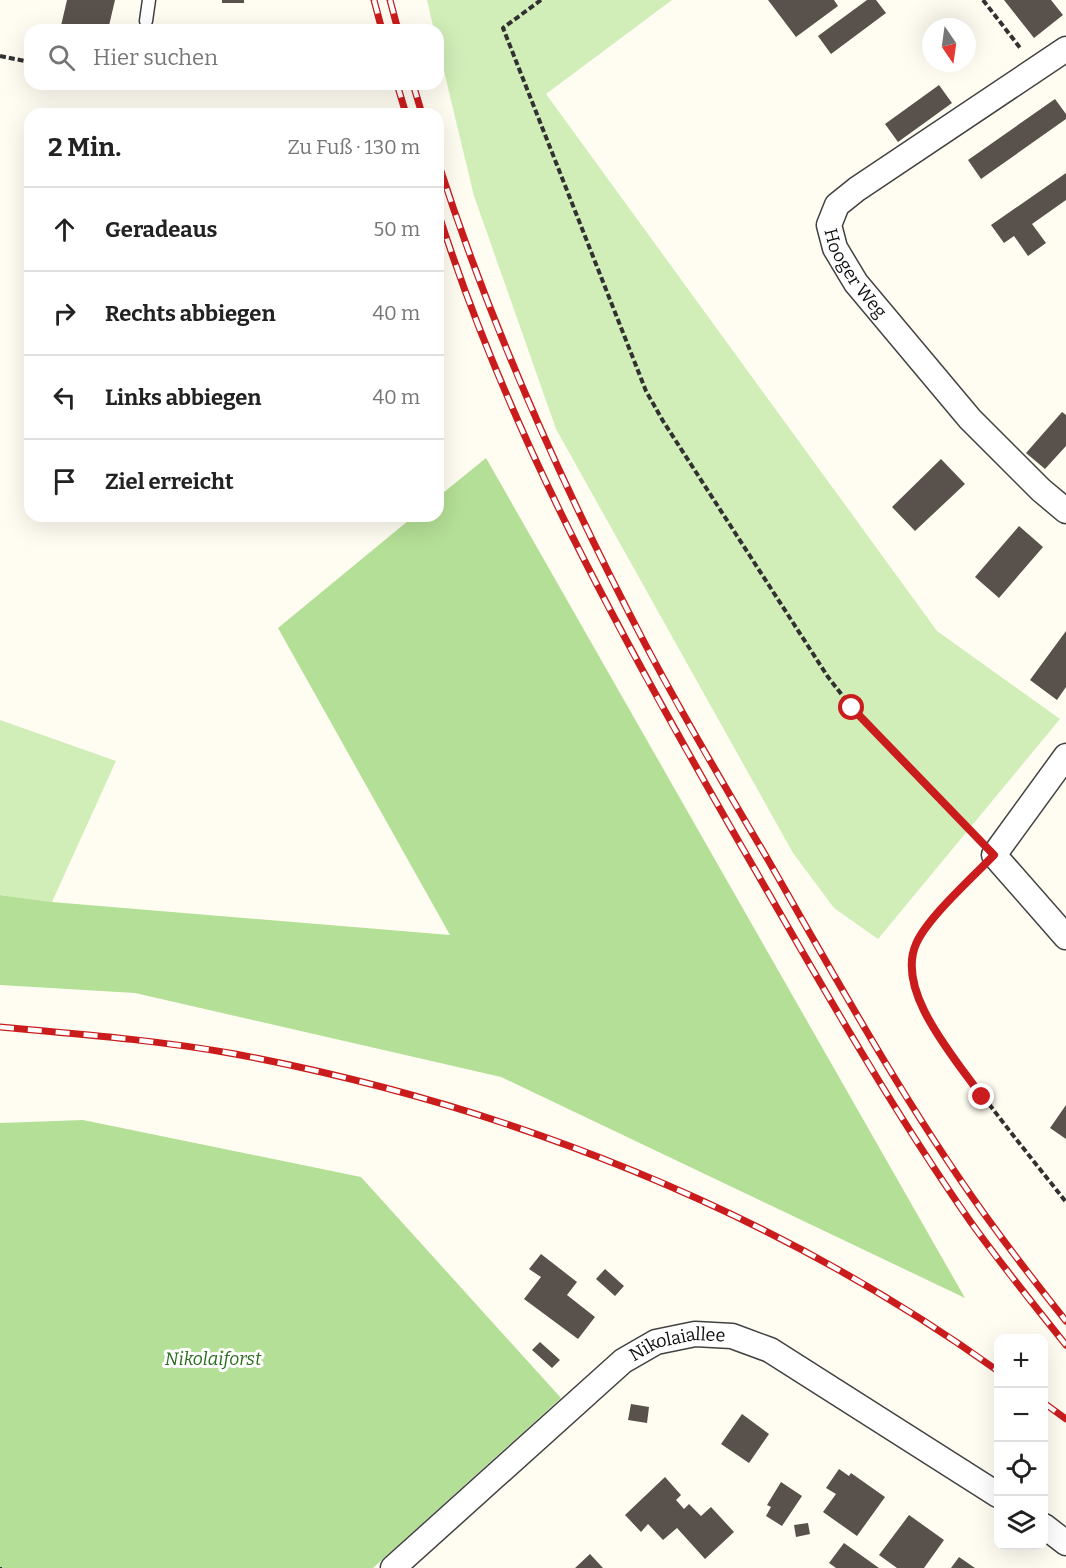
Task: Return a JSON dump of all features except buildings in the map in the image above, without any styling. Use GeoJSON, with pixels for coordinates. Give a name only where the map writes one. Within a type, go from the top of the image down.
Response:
{"type":"FeatureCollection","features":[{"type":"Feature","properties":{"kind":"street","name":"Hooger Weg"},"geometry":{"type":"LineString","coordinates":[[1066,49],[857,189],[837,206],[829,225],[835,248],[856,283],[970,419],[1041,490],[1066,511]]}},
{"type":"Feature","properties":{"kind":"street"},"geometry":{"type":"LineString","coordinates":[[1066,756],[994,855],[1066,937]]}},
{"type":"Feature","properties":{"kind":"street","name":"Nikolaiallee"},"geometry":{"type":"LineString","coordinates":[[393,1568],[622,1361],[656,1342],[695,1334],[732,1336],[770,1350],[994,1492]]}},
{"type":"Feature","properties":{"kind":"street"},"geometry":{"type":"LineString","coordinates":[[1048,1529],[1066,1543]]}},
{"type":"Feature","properties":{"kind":"lane"},"geometry":{"type":"LineString","coordinates":[[146,21],[149,0]]}},
{"type":"Feature","properties":{"kind":"path"},"geometry":{"type":"LineString","coordinates":[[541,0],[504,28],[646,391],[828,677],[852,708],[994,855],[929,924],[916,943],[911,961],[912,977],[917,996],[932,1024],[982,1097],[1066,1202]]}},
{"type":"Feature","properties":{"kind":"path"},"geometry":{"type":"LineString","coordinates":[[983,0],[1037,69]]}},
{"type":"Feature","properties":{"kind":"path"},"geometry":{"type":"LineString","coordinates":[[0,56],[24,61]]}},
{"type":"Feature","properties":{"kind":"green space"},"geometry":{"type":"Polygon","coordinates":[[[427,0],[672,0],[546,94],[937,631],[1060,719],[878,939],[834,908],[793,853],[556,429],[474,196],[444,71],[444,24],[433,24],[427,0]]]}},
{"type":"Feature","properties":{"kind":"green space"},"geometry":{"type":"Polygon","coordinates":[[[486,458],[965,1298],[501,1077],[135,993],[0,985],[0,895],[52,902],[450,935],[278,628],[407,522],[444,522],[444,492],[486,458]]]}},
{"type":"Feature","properties":{"kind":"green space"},"geometry":{"type":"Polygon","coordinates":[[[0,720],[116,761],[52,902],[0,895],[0,720]]]}},
{"type":"Feature","properties":{"kind":"green space","name":"Nikolaiforst"},"geometry":{"type":"Polygon","coordinates":[[[83,1120],[361,1177],[561,1398],[373,1568],[0,1568],[0,1123],[83,1120]]]}},
{"type":"Feature","properties":{"kind":"railway"},"geometry":{"type":"LineString","coordinates":[[374,0],[380,24]]}},
{"type":"Feature","properties":{"kind":"railway"},"geometry":{"type":"LineString","coordinates":[[390,0],[396,24]]}},
{"type":"Feature","properties":{"kind":"railway"},"geometry":{"type":"LineString","coordinates":[[399,90],[404,108]]}},
{"type":"Feature","properties":{"kind":"railway"},"geometry":{"type":"LineString","coordinates":[[415,90],[420,108]]}},
{"type":"Feature","properties":{"kind":"railway"},"geometry":{"type":"LineString","coordinates":[[444,180],[505,345],[556,464],[657,666],[845,994],[926,1129],[985,1215],[1066,1321]]}},
{"type":"Feature","properties":{"kind":"railway"},"geometry":{"type":"LineString","coordinates":[[444,229],[499,376],[534,456],[572,535],[653,690],[822,986],[908,1128],[981,1237],[1066,1345]]}},
{"type":"Feature","properties":{"kind":"railway"},"geometry":{"type":"LineString","coordinates":[[0,1027],[147,1041],[235,1054],[337,1076],[437,1102],[537,1134],[634,1171],[729,1213],[822,1261],[912,1313],[994,1368]]}},
{"type":"Feature","properties":{"kind":"railway"},"geometry":{"type":"LineString","coordinates":[[1048,1406],[1066,1419]]}},
{"type":"Feature","properties":{"kind":"route"},"geometry":{"type":"LineString","coordinates":[[852,708],[994,855],[929,924],[916,943],[911,961],[917,996],[932,1024],[982,1097]]}}]}
